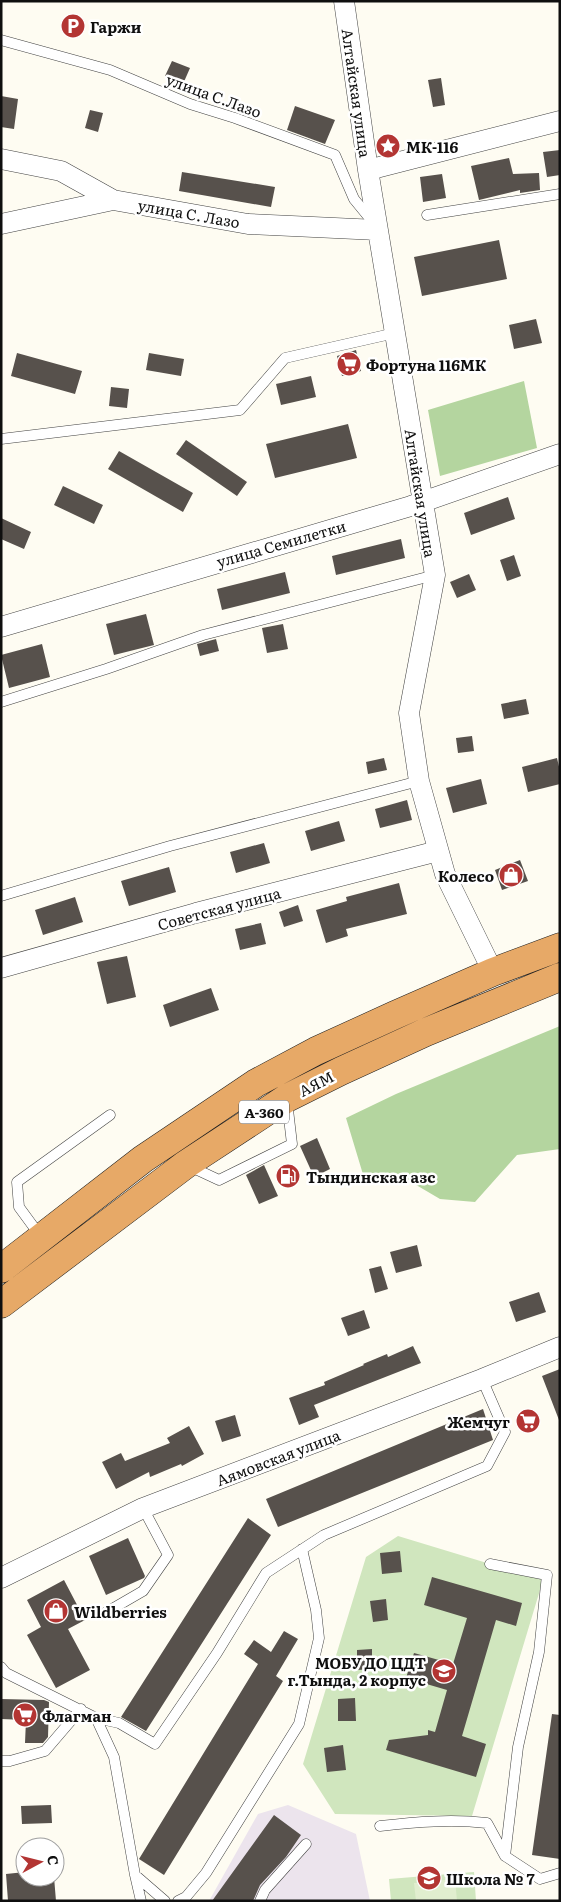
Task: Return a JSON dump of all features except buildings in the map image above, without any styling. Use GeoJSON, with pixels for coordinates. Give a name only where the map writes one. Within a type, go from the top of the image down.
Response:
{"type":"FeatureCollection","features":[{"type":"Feature","properties":{"kind":"highway","name":"АЯМ"},"geometry":{"type":"LineString","coordinates":[[1,1269],[144,1159],[256,1083],[325,1047],[492,972],[560,947]]}},
{"type":"Feature","properties":{"kind":"highway","name":"АЯМ"},"geometry":{"type":"LineString","coordinates":[[1,1304],[186,1165],[287,1098],[340,1071],[426,1032],[560,977]]}},
{"type":"Feature","properties":{"kind":"street","name":"Алтайская улица"},"geometry":{"type":"LineString","coordinates":[[344,1],[368,170],[435,575],[409,713],[419,781],[445,874],[492,972]]}},
{"type":"Feature","properties":{"kind":"street"},"geometry":{"type":"LineString","coordinates":[[368,170],[560,121]]}},
{"type":"Feature","properties":{"kind":"street"},"geometry":{"type":"LineString","coordinates":[[1,159],[61,171],[113,200]]}},
{"type":"Feature","properties":{"kind":"street","name":"улица С. Лазо"},"geometry":{"type":"LineString","coordinates":[[1,224],[113,200],[248,224],[378,229]]}},
{"type":"Feature","properties":{"kind":"street","name":"улица Семилетки"},"geometry":{"type":"LineString","coordinates":[[1,627],[423,502],[560,454]]}},
{"type":"Feature","properties":{"kind":"street","name":"Советская улица"},"geometry":{"type":"LineString","coordinates":[[1,968],[196,913],[438,851]]}},
{"type":"Feature","properties":{"kind":"street","name":"Аямовская улица"},"geometry":{"type":"LineString","coordinates":[[1,1578],[143,1508],[482,1379],[560,1347]]}},
{"type":"Feature","properties":{"kind":"lane","name":"улица С.Лазо"},"geometry":{"type":"LineString","coordinates":[[1,40],[110,70],[190,104],[235,118],[335,155],[354,199],[378,229]]}},
{"type":"Feature","properties":{"kind":"lane"},"geometry":{"type":"LineString","coordinates":[[427,215],[560,194]]}},
{"type":"Feature","properties":{"kind":"lane"},"geometry":{"type":"LineString","coordinates":[[1,439],[240,410],[285,358],[395,333]]}},
{"type":"Feature","properties":{"kind":"lane"},"geometry":{"type":"LineString","coordinates":[[1,702],[106,669],[203,635],[435,575]]}},
{"type":"Feature","properties":{"kind":"lane"},"geometry":{"type":"LineString","coordinates":[[1,896],[170,846],[419,781]]}},
{"type":"Feature","properties":{"kind":"lane"},"geometry":{"type":"LineString","coordinates":[[186,1165],[219,1180],[292,1144],[287,1098]]}},
{"type":"Feature","properties":{"kind":"lane"},"geometry":{"type":"LineString","coordinates":[[41,1238],[19,1207],[17,1182],[110,1115]]}},
{"type":"Feature","properties":{"kind":"lane"},"geometry":{"type":"LineString","coordinates":[[1,1667],[6,1673],[96,1718],[119,1723],[155,1744],[218,1653],[266,1573],[324,1535],[487,1466],[505,1432],[482,1379]]}},
{"type":"Feature","properties":{"kind":"lane"},"geometry":{"type":"LineString","coordinates":[[104,1613],[144,1591],[168,1555],[143,1508]]}},
{"type":"Feature","properties":{"kind":"lane"},"geometry":{"type":"LineString","coordinates":[[178,1901],[186,1896],[206,1873],[299,1724],[319,1638],[316,1610],[302,1549]]}},
{"type":"Feature","properties":{"kind":"lane"},"geometry":{"type":"LineString","coordinates":[[490,1564],[547,1575],[539,1652],[518,1747],[505,1856]]}},
{"type":"Feature","properties":{"kind":"lane"},"geometry":{"type":"LineString","coordinates":[[1,1761],[10,1761],[45,1751],[81,1709]]}},
{"type":"Feature","properties":{"kind":"lane"},"geometry":{"type":"LineString","coordinates":[[96,1718],[114,1757],[141,1901]]}},
{"type":"Feature","properties":{"kind":"lane"},"geometry":{"type":"LineString","coordinates":[[380,1826],[461,1820],[487,1824],[505,1856],[540,1879],[560,1872]]}},
{"type":"Feature","properties":{"kind":"lane"},"geometry":{"type":"LineString","coordinates":[[260,1901],[265,1890],[306,1844]]}},
{"type":"Feature","properties":{"kind":"lane"},"geometry":{"type":"LineString","coordinates":[[135,1876],[165,1901]]}},
{"type":"Feature","properties":{"kind":"shaded area"},"geometry":{"type":"Polygon","coordinates":[[[288,1805],[356,1834],[370,1901],[209,1901],[258,1814],[288,1805]]]}},
{"type":"Feature","properties":{"kind":"green space"},"geometry":{"type":"Polygon","coordinates":[[[524,381],[537,448],[440,476],[428,410],[524,381]]]}},
{"type":"Feature","properties":{"kind":"green space"},"geometry":{"type":"Polygon","coordinates":[[[560,1026],[560,1149],[517,1155],[475,1202],[440,1199],[406,1179],[365,1181],[346,1118],[396,1094],[560,1026]]]}},
{"type":"Feature","properties":{"kind":"green space"},"geometry":{"type":"Polygon","coordinates":[[[398,1536],[543,1580],[472,1816],[335,1814],[303,1764],[366,1557],[398,1536]]]}},
{"type":"Feature","properties":{"kind":"green space"},"geometry":{"type":"Polygon","coordinates":[[[474,1872],[476,1901],[391,1901],[389,1879],[474,1872]]]}},
{"type":"Feature","properties":{"kind":"green space"},"geometry":{"type":"Polygon","coordinates":[[[455,1879],[457,1901],[416,1901],[414,1883],[455,1879]]]}},
{"type":"Feature","properties":{"kind":"place","name":"Гаржи"},"geometry":{"type":"Point","coordinates":[73,26]}},
{"type":"Feature","properties":{"kind":"place","name":"МК-116"},"geometry":{"type":"Point","coordinates":[388,146]}},
{"type":"Feature","properties":{"kind":"place","name":"Фортуна 116МК"},"geometry":{"type":"Point","coordinates":[349,364]}},
{"type":"Feature","properties":{"kind":"place","name":"Колесо"},"geometry":{"type":"Point","coordinates":[511,875]}},
{"type":"Feature","properties":{"kind":"place","name":"Тындинская азс"},"geometry":{"type":"Point","coordinates":[288,1176]}},
{"type":"Feature","properties":{"kind":"place","name":"Жемчуг"},"geometry":{"type":"Point","coordinates":[528,1421]}},
{"type":"Feature","properties":{"kind":"place","name":"Wildberries"},"geometry":{"type":"Point","coordinates":[56,1611]}},
{"type":"Feature","properties":{"kind":"place","name":"МОБУ ДО ЦДТ г.Тында, 2 корпус"},"geometry":{"type":"Point","coordinates":[444,1671]}},
{"type":"Feature","properties":{"kind":"place","name":"Флагман"},"geometry":{"type":"Point","coordinates":[25,1715]}},
{"type":"Feature","properties":{"kind":"place","name":"Школа № 7"},"geometry":{"type":"Point","coordinates":[429,1878]}}]}
